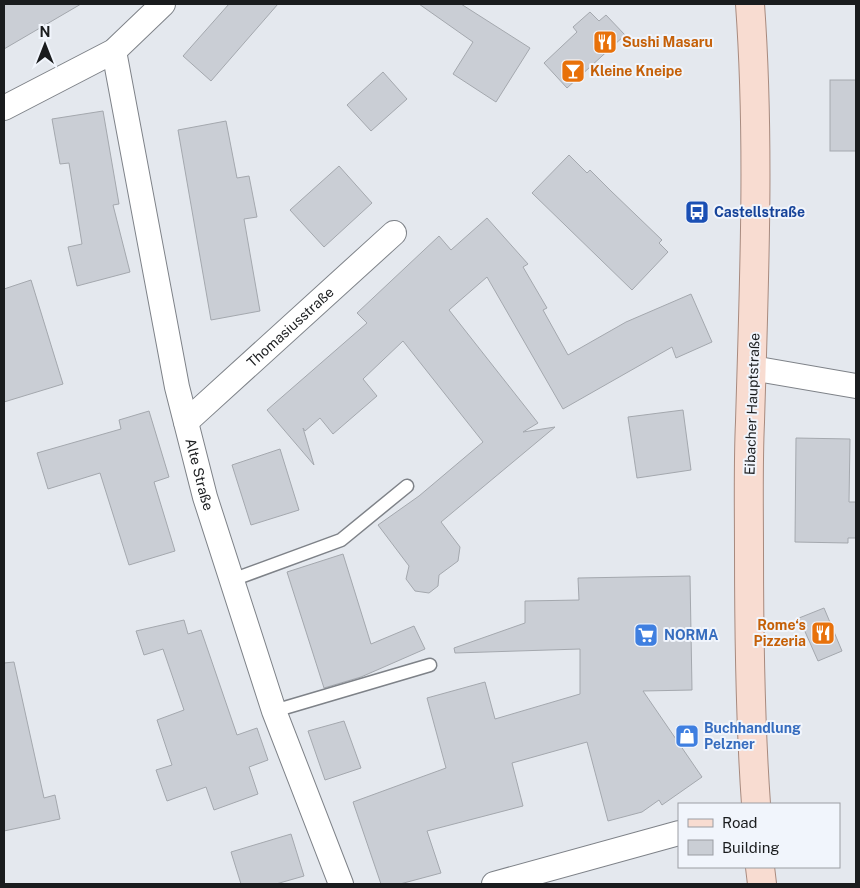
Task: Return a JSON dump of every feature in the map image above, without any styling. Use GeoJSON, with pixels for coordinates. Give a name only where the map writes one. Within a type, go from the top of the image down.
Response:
{"type":"FeatureCollection","features":[{"type":"Feature","properties":{"kind":"main road","name":"Eibacher Hauptstraße"},"geometry":{"type":"LineString","coordinates":[[750,4],[754,75],[756,204],[750,424],[750,705],[756,803]]}},
{"type":"Feature","properties":{"kind":"main road"},"geometry":{"type":"LineString","coordinates":[[760,868],[762,884]]}},
{"type":"Feature","properties":{"kind":"street"},"geometry":{"type":"LineString","coordinates":[[4,108],[114,51],[163,4]]}},
{"type":"Feature","properties":{"kind":"street","name":"Alte Straße"},"geometry":{"type":"LineString","coordinates":[[114,51],[176,378],[205,497],[274,711],[341,884]]}},
{"type":"Feature","properties":{"kind":"street","name":"Thomasiusstraße"},"geometry":{"type":"LineString","coordinates":[[186,422],[394,233]]}},
{"type":"Feature","properties":{"kind":"street"},"geometry":{"type":"LineString","coordinates":[[752,368],[856,386]]}},
{"type":"Feature","properties":{"kind":"street"},"geometry":{"type":"LineString","coordinates":[[494,884],[678,833]]}},
{"type":"Feature","properties":{"kind":"lane"},"geometry":{"type":"LineString","coordinates":[[232,580],[341,540],[407,486]]}},
{"type":"Feature","properties":{"kind":"lane"},"geometry":{"type":"LineString","coordinates":[[274,711],[430,665]]}},
{"type":"Feature","properties":{"kind":"building"},"geometry":{"type":"Polygon","coordinates":[[[4,4],[81,4],[4,49],[4,4]]]}},
{"type":"Feature","properties":{"kind":"building"},"geometry":{"type":"Polygon","coordinates":[[[229,4],[278,4],[211,81],[183,56],[229,4]]]}},
{"type":"Feature","properties":{"kind":"building"},"geometry":{"type":"Polygon","coordinates":[[[419,4],[461,4],[530,48],[496,102],[453,74],[473,42],[419,4]]]}},
{"type":"Feature","properties":{"kind":"building"},"geometry":{"type":"Polygon","coordinates":[[[590,12],[599,21],[606,15],[625,35],[567,88],[544,63],[577,32],[573,27],[590,12]]]}},
{"type":"Feature","properties":{"kind":"building"},"geometry":{"type":"Polygon","coordinates":[[[383,72],[407,99],[371,131],[347,105],[383,72]]]}},
{"type":"Feature","properties":{"kind":"building"},"geometry":{"type":"Polygon","coordinates":[[[830,80],[856,80],[856,151],[830,151],[830,80]]]}},
{"type":"Feature","properties":{"kind":"building"},"geometry":{"type":"Polygon","coordinates":[[[103,111],[119,204],[113,205],[130,272],[77,286],[68,247],[82,244],[69,163],[60,164],[52,119],[103,111]]]}},
{"type":"Feature","properties":{"kind":"building"},"geometry":{"type":"Polygon","coordinates":[[[226,121],[237,178],[249,176],[257,217],[244,219],[260,311],[211,320],[178,130],[226,121]]]}},
{"type":"Feature","properties":{"kind":"building"},"geometry":{"type":"Polygon","coordinates":[[[569,155],[587,173],[590,170],[662,240],[659,243],[668,252],[632,290],[532,193],[569,155]]]}},
{"type":"Feature","properties":{"kind":"building"},"geometry":{"type":"Polygon","coordinates":[[[339,166],[372,203],[324,247],[290,210],[339,166]]]}},
{"type":"Feature","properties":{"kind":"building"},"geometry":{"type":"Polygon","coordinates":[[[487,218],[528,264],[523,267],[547,308],[543,310],[568,355],[626,322],[691,294],[712,342],[676,358],[672,347],[563,409],[487,277],[449,310],[538,423],[523,432],[555,427],[441,522],[460,547],[458,561],[439,575],[438,586],[429,593],[415,591],[406,579],[409,566],[378,525],[419,496],[483,442],[403,341],[363,379],[377,396],[333,434],[320,418],[305,431],[303,428],[314,465],[267,410],[367,323],[357,313],[439,236],[451,250],[487,218]]]}},
{"type":"Feature","properties":{"kind":"building"},"geometry":{"type":"Polygon","coordinates":[[[31,280],[63,384],[4,402],[4,289],[31,280]]]}},
{"type":"Feature","properties":{"kind":"building"},"geometry":{"type":"Polygon","coordinates":[[[683,410],[691,470],[637,478],[628,417],[683,410]]]}},
{"type":"Feature","properties":{"kind":"building"},"geometry":{"type":"Polygon","coordinates":[[[149,411],[169,477],[154,482],[175,551],[129,565],[100,473],[48,489],[37,453],[121,429],[119,420],[149,411]]]}},
{"type":"Feature","properties":{"kind":"building"},"geometry":{"type":"Polygon","coordinates":[[[796,438],[850,439],[849,502],[856,502],[856,538],[848,538],[848,543],[795,542],[796,438]]]}},
{"type":"Feature","properties":{"kind":"building"},"geometry":{"type":"Polygon","coordinates":[[[280,449],[299,510],[251,525],[232,465],[280,449]]]}},
{"type":"Feature","properties":{"kind":"building"},"geometry":{"type":"Polygon","coordinates":[[[343,554],[371,644],[414,626],[425,649],[361,677],[324,688],[287,572],[343,554]]]}},
{"type":"Feature","properties":{"kind":"building"},"geometry":{"type":"Polygon","coordinates":[[[690,576],[692,690],[643,691],[702,777],[662,805],[659,800],[642,812],[608,821],[587,742],[512,763],[523,806],[427,831],[441,873],[400,884],[381,884],[353,802],[446,768],[427,698],[485,682],[495,719],[580,694],[580,649],[455,653],[454,648],[525,623],[525,601],[579,600],[578,578],[690,576]]]}},
{"type":"Feature","properties":{"kind":"building"},"geometry":{"type":"Polygon","coordinates":[[[824,608],[842,651],[818,661],[799,618],[824,608]]]}},
{"type":"Feature","properties":{"kind":"building"},"geometry":{"type":"Polygon","coordinates":[[[184,620],[188,634],[201,630],[237,735],[257,728],[268,760],[249,767],[258,794],[214,810],[206,787],[167,801],[156,770],[172,765],[157,720],[184,710],[163,649],[144,655],[136,631],[184,620]]]}},
{"type":"Feature","properties":{"kind":"building"},"geometry":{"type":"Polygon","coordinates":[[[14,662],[44,798],[55,795],[60,819],[4,831],[4,663],[14,662]]]}},
{"type":"Feature","properties":{"kind":"building"},"geometry":{"type":"Polygon","coordinates":[[[344,721],[361,768],[325,780],[308,731],[344,721]]]}},
{"type":"Feature","properties":{"kind":"building"},"geometry":{"type":"Polygon","coordinates":[[[291,834],[304,876],[276,884],[241,884],[231,852],[291,834]]]}},
{"type":"Feature","properties":{"kind":"place","name":"Sushi Masaru"},"geometry":{"type":"Point","coordinates":[605,42]}},
{"type":"Feature","properties":{"kind":"place","name":"Kleine Kneipe"},"geometry":{"type":"Point","coordinates":[573,71]}},
{"type":"Feature","properties":{"kind":"place","name":"Castellstraße"},"geometry":{"type":"Point","coordinates":[697,212]}},
{"type":"Feature","properties":{"kind":"place","name":"Rome‘s Pizzeria"},"geometry":{"type":"Point","coordinates":[823,633]}},
{"type":"Feature","properties":{"kind":"place","name":"NORMA"},"geometry":{"type":"Point","coordinates":[646,635]}},
{"type":"Feature","properties":{"kind":"place","name":"Buchhandlung Pelzner"},"geometry":{"type":"Point","coordinates":[687,736]}}]}
